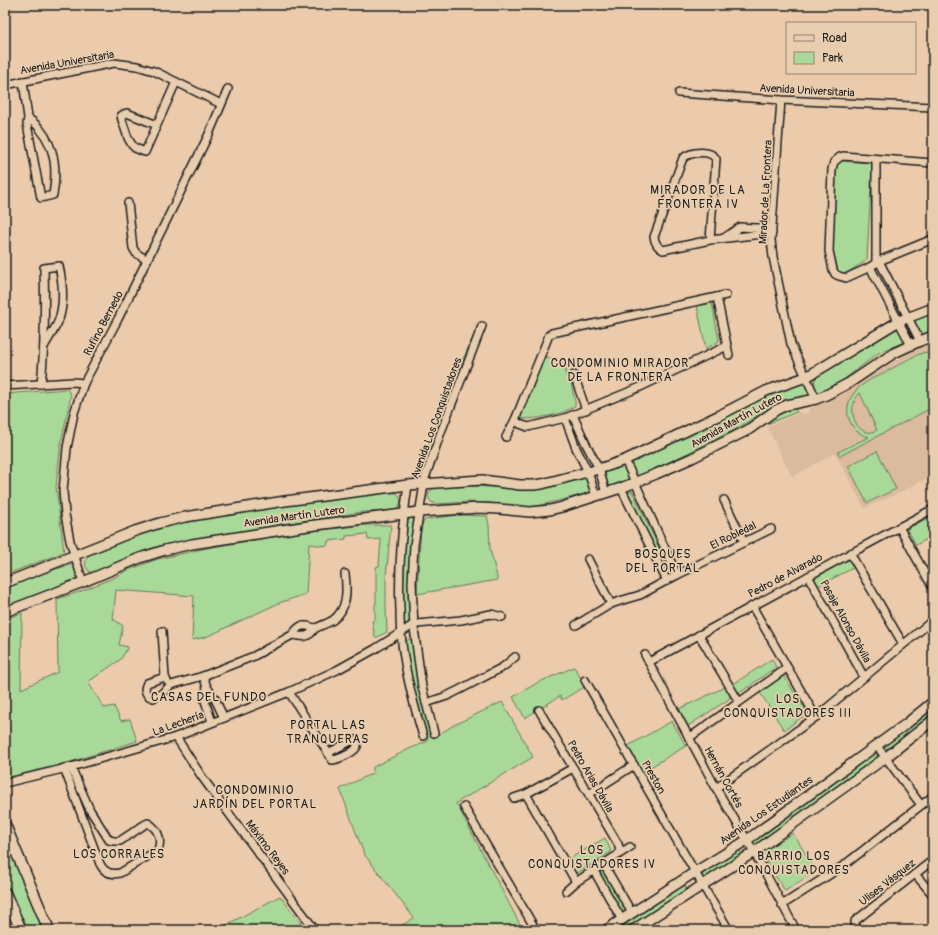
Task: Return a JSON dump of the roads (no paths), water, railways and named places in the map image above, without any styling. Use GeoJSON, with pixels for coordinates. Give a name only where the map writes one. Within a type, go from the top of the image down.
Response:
{"type":"FeatureCollection","features":[{"type":"Feature","properties":{"kind":"main road"},"geometry":{"type":"LineString","coordinates":[[5,825],[49,930]]}},
{"type":"Feature","properties":{"kind":"main road"},"geometry":{"type":"LineString","coordinates":[[5,892],[20,930]]}},
{"type":"Feature","properties":{"kind":"street","name":"Avenida Universitaria"},"geometry":{"type":"LineString","coordinates":[[5,85],[23,80],[114,63],[126,64],[154,71],[221,104]]}},
{"type":"Feature","properties":{"kind":"street"},"geometry":{"type":"LineString","coordinates":[[23,80],[28,118],[27,124],[41,198],[53,195],[55,183],[53,153],[40,128],[28,118]]}},
{"type":"Feature","properties":{"kind":"street"},"geometry":{"type":"LineString","coordinates":[[157,125],[127,113],[122,116],[130,142],[135,148],[145,152],[157,125],[176,82]]}},
{"type":"Feature","properties":{"kind":"street","name":"Rufino Bernedo"},"geometry":{"type":"LineString","coordinates":[[83,582],[74,555],[67,526],[63,491],[67,448],[74,413],[84,383],[148,260],[209,134],[228,89]]}},
{"type":"Feature","properties":{"kind":"street","name":"Avenida Universitaria"},"geometry":{"type":"LineString","coordinates":[[679,93],[781,100],[933,106]]}},
{"type":"Feature","properties":{"kind":"street","name":"Mirador de La Frontera"},"geometry":{"type":"LineString","coordinates":[[781,100],[771,240],[790,344],[816,399]]}},
{"type":"Feature","properties":{"kind":"street"},"geometry":{"type":"LineString","coordinates":[[710,240],[716,160],[711,154],[692,153],[683,158],[654,237],[657,247],[663,250],[710,240],[772,230]]}},
{"type":"Feature","properties":{"kind":"street"},"geometry":{"type":"LineString","coordinates":[[933,163],[843,156],[834,162],[832,169],[829,250],[833,270],[839,276],[846,278],[933,239]]}},
{"type":"Feature","properties":{"kind":"street"},"geometry":{"type":"LineString","coordinates":[[876,159],[875,264],[899,321],[911,345]]}},
{"type":"Feature","properties":{"kind":"street"},"geometry":{"type":"LineString","coordinates":[[128,202],[133,248],[136,252],[148,260]]}},
{"type":"Feature","properties":{"kind":"street"},"geometry":{"type":"LineString","coordinates":[[875,264],[909,317],[920,341]]}},
{"type":"Feature","properties":{"kind":"street"},"geometry":{"type":"LineString","coordinates":[[41,384],[45,310],[44,268],[59,266],[62,288],[60,314],[58,323],[44,347]]}},
{"type":"Feature","properties":{"kind":"street"},"geometry":{"type":"LineString","coordinates":[[506,437],[515,420],[549,334],[726,295]]}},
{"type":"Feature","properties":{"kind":"street"},"geometry":{"type":"LineString","coordinates":[[716,297],[730,355]]}},
{"type":"Feature","properties":{"kind":"street","name":"Avenida Martín Lutero"},"geometry":{"type":"LineString","coordinates":[[5,583],[135,531],[173,520],[408,485],[482,480],[520,485],[534,485],[599,469],[625,460],[720,415],[766,391],[806,377],[885,328],[933,308]]}},
{"type":"Feature","properties":{"kind":"street","name":"Avenida Los Conquistadores"},"geometry":{"type":"LineString","coordinates":[[434,733],[422,687],[413,625],[412,583],[414,545],[425,478],[482,326]]}},
{"type":"Feature","properties":{"kind":"street","name":"Avenida Martín Lutero"},"geometry":{"type":"LineString","coordinates":[[5,612],[140,558],[185,545],[245,535],[419,512],[479,508],[530,512],[562,507],[635,483],[692,458],[748,430],[781,407],[792,403],[816,399],[833,392],[894,353],[933,336]]}},
{"type":"Feature","properties":{"kind":"street"},"geometry":{"type":"LineString","coordinates":[[515,420],[528,427],[565,418],[638,388],[727,346]]}},
{"type":"Feature","properties":{"kind":"street"},"geometry":{"type":"LineString","coordinates":[[574,375],[586,410]]}},
{"type":"Feature","properties":{"kind":"street"},"geometry":{"type":"LineString","coordinates":[[5,386],[73,382],[84,383]]}},
{"type":"Feature","properties":{"kind":"street"},"geometry":{"type":"LineString","coordinates":[[573,415],[599,469],[606,493]]}},
{"type":"Feature","properties":{"kind":"street"},"geometry":{"type":"LineString","coordinates":[[565,418],[576,448],[588,472],[596,496]]}},
{"type":"Feature","properties":{"kind":"street"},"geometry":{"type":"LineString","coordinates":[[576,448],[586,444]]}},
{"type":"Feature","properties":{"kind":"street"},"geometry":{"type":"LineString","coordinates":[[625,460],[677,575]]}},
{"type":"Feature","properties":{"kind":"street","name":"Avenida Los Conquistadores"},"geometry":{"type":"LineString","coordinates":[[408,485],[400,566],[399,588],[401,634],[410,690],[423,736]]}},
{"type":"Feature","properties":{"kind":"street"},"geometry":{"type":"LineString","coordinates":[[621,488],[667,581]]}},
{"type":"Feature","properties":{"kind":"street"},"geometry":{"type":"LineString","coordinates":[[724,500],[744,542]]}},
{"type":"Feature","properties":{"kind":"street","name":"Pedro de Alvarado"},"geometry":{"type":"LineString","coordinates":[[647,658],[698,635],[933,509]]}},
{"type":"Feature","properties":{"kind":"street"},"geometry":{"type":"LineString","coordinates":[[900,527],[933,588]]}},
{"type":"Feature","properties":{"kind":"street","name":"El Robledal"},"geometry":{"type":"LineString","coordinates":[[576,625],[611,604],[640,595],[677,575],[771,529]]}},
{"type":"Feature","properties":{"kind":"street"},"geometry":{"type":"LineString","coordinates":[[850,553],[903,644]]}},
{"type":"Feature","properties":{"kind":"street"},"geometry":{"type":"LineString","coordinates":[[588,559],[611,604]]}},
{"type":"Feature","properties":{"kind":"street"},"geometry":{"type":"LineString","coordinates":[[292,635],[305,637],[311,634],[315,628],[334,619],[344,605],[347,589],[345,574]]}},
{"type":"Feature","properties":{"kind":"street","name":"Pasaje Alonso Dávila"},"geometry":{"type":"LineString","coordinates":[[808,576],[864,677]]}},
{"type":"Feature","properties":{"kind":"street"},"geometry":{"type":"LineString","coordinates":[[752,606],[816,717]]}},
{"type":"Feature","properties":{"kind":"street"},"geometry":{"type":"LineString","coordinates":[[413,625],[461,620],[491,614],[502,617]]}},
{"type":"Feature","properties":{"kind":"street"},"geometry":{"type":"LineString","coordinates":[[716,788],[816,717],[931,622],[933,630]]}},
{"type":"Feature","properties":{"kind":"street","name":"La Lechería"},"geometry":{"type":"LineString","coordinates":[[5,783],[68,768],[176,737],[289,692],[337,670],[401,634],[413,625]]}},
{"type":"Feature","properties":{"kind":"street"},"geometry":{"type":"LineString","coordinates":[[165,677],[148,683],[145,688],[147,695],[153,698],[161,694],[171,685],[203,676],[254,656],[292,635],[302,626],[315,628]]}},
{"type":"Feature","properties":{"kind":"street"},"geometry":{"type":"LineString","coordinates":[[162,631],[165,677],[171,685]]}},
{"type":"Feature","properties":{"kind":"street"},"geometry":{"type":"LineString","coordinates":[[698,635],[739,702]]}},
{"type":"Feature","properties":{"kind":"street"},"geometry":{"type":"LineString","coordinates":[[426,703],[461,689],[503,667],[515,657]]}},
{"type":"Feature","properties":{"kind":"street","name":"Hernán Cortés"},"geometry":{"type":"LineString","coordinates":[[647,658],[716,788],[754,852],[796,930]]}},
{"type":"Feature","properties":{"kind":"street"},"geometry":{"type":"LineString","coordinates":[[689,738],[787,668]]}},
{"type":"Feature","properties":{"kind":"street"},"geometry":{"type":"LineString","coordinates":[[203,676],[224,718]]}},
{"type":"Feature","properties":{"kind":"street","name":"Preston"},"geometry":{"type":"LineString","coordinates":[[585,680],[729,930]]}},
{"type":"Feature","properties":{"kind":"street"},"geometry":{"type":"LineString","coordinates":[[207,686],[205,700],[212,722]]}},
{"type":"Feature","properties":{"kind":"street"},"geometry":{"type":"LineString","coordinates":[[289,692],[328,754]]}},
{"type":"Feature","properties":{"kind":"street","name":"Avenida Los Estudiantes"},"geometry":{"type":"LineString","coordinates":[[606,930],[747,840],[877,746],[933,702]]}},
{"type":"Feature","properties":{"kind":"street","name":"Pedro Arias Dávila"},"geometry":{"type":"LineString","coordinates":[[539,710],[619,846],[618,855]]}},
{"type":"Feature","properties":{"kind":"street"},"geometry":{"type":"LineString","coordinates":[[633,930],[754,852],[885,758],[933,720]]}},
{"type":"Feature","properties":{"kind":"street","name":"Máximo Reyes"},"geometry":{"type":"LineString","coordinates":[[176,737],[202,776],[315,930]]}},
{"type":"Feature","properties":{"kind":"street"},"geometry":{"type":"LineString","coordinates":[[877,746],[921,805]]}},
{"type":"Feature","properties":{"kind":"street"},"geometry":{"type":"LineString","coordinates":[[588,794],[634,765]]}},
{"type":"Feature","properties":{"kind":"street"},"geometry":{"type":"LineString","coordinates":[[68,768],[90,810],[109,840],[120,841],[148,823],[155,828],[159,835],[160,839],[158,850],[116,874],[106,871],[102,867],[88,830],[68,768]]}},
{"type":"Feature","properties":{"kind":"street"},"geometry":{"type":"LineString","coordinates":[[514,798],[526,794],[573,768]]}},
{"type":"Feature","properties":{"kind":"street"},"geometry":{"type":"LineString","coordinates":[[526,794],[576,882]]}},
{"type":"Feature","properties":{"kind":"street"},"geometry":{"type":"LineString","coordinates":[[782,905],[843,866],[933,796]]}},
{"type":"Feature","properties":{"kind":"street"},"geometry":{"type":"LineString","coordinates":[[464,807],[536,930]]}},
{"type":"Feature","properties":{"kind":"street"},"geometry":{"type":"LineString","coordinates":[[88,830],[98,824]]}},
{"type":"Feature","properties":{"kind":"street"},"geometry":{"type":"LineString","coordinates":[[566,891],[576,882],[630,847]]}},
{"type":"Feature","properties":{"kind":"street","name":"Ulises Vásquez"},"geometry":{"type":"LineString","coordinates":[[858,930],[854,922],[933,860]]}},
{"type":"Feature","properties":{"kind":"street"},"geometry":{"type":"LineString","coordinates":[[604,865],[632,913]]}},
{"type":"Feature","properties":{"kind":"street"},"geometry":{"type":"LineString","coordinates":[[594,871],[622,920]]}},
{"type":"Feature","properties":{"kind":"street"},"geometry":{"type":"LineString","coordinates":[[915,874],[933,895]]}},
{"type":"Feature","properties":{"kind":"district","name":"MIRADOR DE LA FRONTERA IV"},"geometry":{"type":"Point","coordinates":[698,197]}},
{"type":"Feature","properties":{"kind":"district","name":"CONDOMINIO MIRADOR DE LA FRONTERA"},"geometry":{"type":"Point","coordinates":[620,370]}},
{"type":"Feature","properties":{"kind":"district","name":"BOSQUES DEL PORTAL"},"geometry":{"type":"Point","coordinates":[663,561]}},
{"type":"Feature","properties":{"kind":"district","name":"CASAS DEL FUNDO"},"geometry":{"type":"Point","coordinates":[209,697]}},
{"type":"Feature","properties":{"kind":"district","name":"LOS CONQUISTADORES III"},"geometry":{"type":"Point","coordinates":[788,706]}},
{"type":"Feature","properties":{"kind":"district","name":"PORTAL LAS TRANQUERAS"},"geometry":{"type":"Point","coordinates":[328,732]}},
{"type":"Feature","properties":{"kind":"district","name":"CONDOMINIO JARDÍN DEL PORTAL"},"geometry":{"type":"Point","coordinates":[255,797]}},
{"type":"Feature","properties":{"kind":"district","name":"LOS CORRALES"},"geometry":{"type":"Point","coordinates":[119,854]}},
{"type":"Feature","properties":{"kind":"district","name":"LOS CONQUISTADORES IV"},"geometry":{"type":"Point","coordinates":[592,857]}},
{"type":"Feature","properties":{"kind":"district","name":"BARRIO LOS CONQUISTADORES"},"geometry":{"type":"Point","coordinates":[794,863]}}]}
